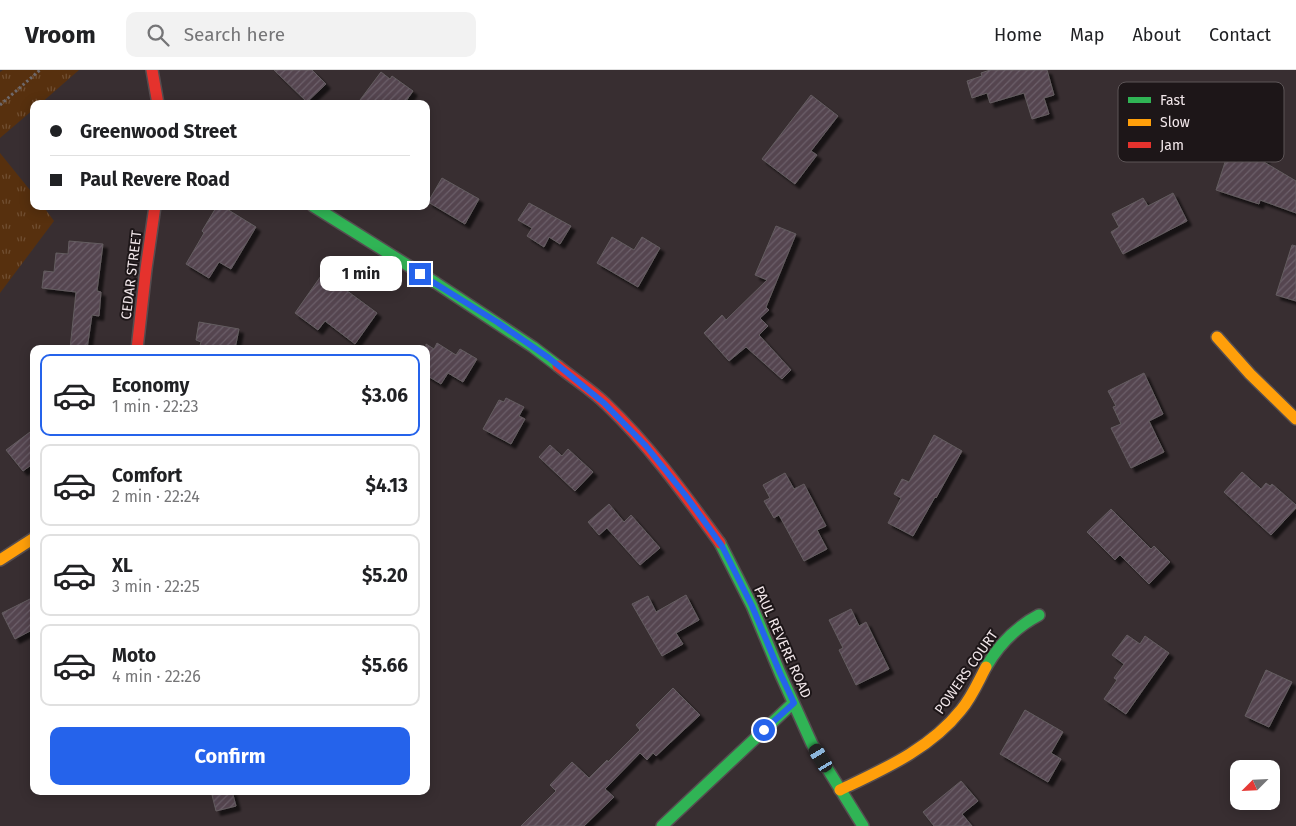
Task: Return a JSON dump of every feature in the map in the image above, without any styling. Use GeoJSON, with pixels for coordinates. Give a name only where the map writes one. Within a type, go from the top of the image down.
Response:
{"type":"FeatureCollection","features":[{"type":"Feature","properties":{"kind":"street"},"geometry":{"type":"LineString","coordinates":[[152,70],[157,100]]}},
{"type":"Feature","properties":{"kind":"street","name":"CEDAR STREET"},"geometry":{"type":"LineString","coordinates":[[136,345],[154,210]]}},
{"type":"Feature","properties":{"kind":"street","name":"PAUL REVERE ROAD"},"geometry":{"type":"LineString","coordinates":[[318,210],[444,288],[533,347],[604,403],[646,446],[686,496],[722,546],[752,606],[812,744],[863,826]]}},
{"type":"Feature","properties":{"kind":"street"},"geometry":{"type":"LineString","coordinates":[[1217,336],[1250,374],[1296,419]]}},
{"type":"Feature","properties":{"kind":"street"},"geometry":{"type":"LineString","coordinates":[[0,560],[30,541]]}},
{"type":"Feature","properties":{"kind":"street","name":"POWERS COURT"},"geometry":{"type":"LineString","coordinates":[[840,790],[889,767],[936,737],[962,710],[989,662],[1003,643],[1016,629],[1039,614]]}},
{"type":"Feature","properties":{"kind":"street"},"geometry":{"type":"LineString","coordinates":[[662,826],[794,703]]}},
{"type":"Feature","properties":{"kind":"path"},"geometry":{"type":"LineString","coordinates":[[0,105],[40,70]]}},
{"type":"Feature","properties":{"kind":"green space"},"geometry":{"type":"Polygon","coordinates":[[[3,70],[79,70],[45,100],[30,100],[30,112],[0,138],[0,72],[3,70]]]}},
{"type":"Feature","properties":{"kind":"green space"},"geometry":{"type":"Polygon","coordinates":[[[0,153],[30,190],[30,210],[46,210],[54,221],[0,293],[0,153]]]}},
{"type":"Feature","properties":{"kind":"building"},"geometry":{"type":"Polygon","coordinates":[[[274,70],[312,70],[326,84],[309,100],[305,100],[274,70]]]}},
{"type":"Feature","properties":{"kind":"building"},"geometry":{"type":"Polygon","coordinates":[[[990,70],[1047,70],[1054,95],[1044,98],[1049,114],[1032,119],[1024,93],[990,103],[987,93],[972,98],[967,81],[982,76],[981,73],[990,70]]]}},
{"type":"Feature","properties":{"kind":"building"},"geometry":{"type":"Polygon","coordinates":[[[381,72],[390,79],[392,76],[413,91],[407,100],[360,100],[381,72]]]}},
{"type":"Feature","properties":{"kind":"building"},"geometry":{"type":"Polygon","coordinates":[[[811,95],[838,116],[811,151],[817,155],[795,184],[762,159],[811,95]]]}},
{"type":"Feature","properties":{"kind":"building"},"geometry":{"type":"Polygon","coordinates":[[[1225,162],[1264,162],[1296,181],[1296,213],[1260,200],[1259,204],[1216,190],[1225,162]]]}},
{"type":"Feature","properties":{"kind":"building"},"geometry":{"type":"Polygon","coordinates":[[[442,178],[479,199],[465,224],[430,203],[430,199],[442,178]]]}},
{"type":"Feature","properties":{"kind":"building"},"geometry":{"type":"Polygon","coordinates":[[[1173,193],[1187,221],[1123,254],[1111,232],[1119,227],[1112,214],[1143,198],[1148,206],[1173,193]]]}},
{"type":"Feature","properties":{"kind":"building"},"geometry":{"type":"Polygon","coordinates":[[[529,203],[571,226],[560,244],[549,237],[544,247],[527,236],[532,228],[518,220],[529,203]]]}},
{"type":"Feature","properties":{"kind":"building"},"geometry":{"type":"Polygon","coordinates":[[[215,210],[228,210],[256,227],[231,269],[219,262],[209,278],[186,264],[204,233],[202,231],[215,210]]]}},
{"type":"Feature","properties":{"kind":"building"},"geometry":{"type":"Polygon","coordinates":[[[776,226],[796,234],[766,307],[769,310],[760,318],[768,326],[759,335],[791,370],[782,379],[746,347],[729,361],[704,333],[722,315],[726,320],[767,280],[755,275],[776,226]]]}},
{"type":"Feature","properties":{"kind":"building"},"geometry":{"type":"Polygon","coordinates":[[[612,237],[634,250],[642,237],[660,248],[638,287],[597,263],[612,237]]]}},
{"type":"Feature","properties":{"kind":"building"},"geometry":{"type":"Polygon","coordinates":[[[69,241],[103,244],[97,291],[101,292],[99,316],[92,315],[88,345],[70,345],[76,292],[42,288],[44,271],[54,272],[56,253],[68,254],[69,241]]]}},
{"type":"Feature","properties":{"kind":"building"},"geometry":{"type":"Polygon","coordinates":[[[1292,245],[1296,246],[1296,301],[1276,295],[1292,245]]]}},
{"type":"Feature","properties":{"kind":"building"},"geometry":{"type":"Polygon","coordinates":[[[323,273],[377,313],[355,344],[325,321],[318,330],[295,313],[323,273]]]}},
{"type":"Feature","properties":{"kind":"building"},"geometry":{"type":"Polygon","coordinates":[[[199,322],[239,329],[236,345],[200,345],[201,342],[196,340],[199,322]]]}},
{"type":"Feature","properties":{"kind":"building"},"geometry":{"type":"Polygon","coordinates":[[[437,343],[456,355],[460,349],[477,359],[463,382],[448,373],[441,384],[430,377],[430,346],[434,349],[437,343]]]}},
{"type":"Feature","properties":{"kind":"building"},"geometry":{"type":"Polygon","coordinates":[[[1144,373],[1163,414],[1149,421],[1164,452],[1131,468],[1111,428],[1121,424],[1113,407],[1116,406],[1108,391],[1144,373]]]}},
{"type":"Feature","properties":{"kind":"building"},"geometry":{"type":"Polygon","coordinates":[[[506,398],[524,407],[519,416],[525,419],[511,444],[483,429],[499,400],[504,402],[506,398]]]}},
{"type":"Feature","properties":{"kind":"building"},"geometry":{"type":"Polygon","coordinates":[[[30,432],[30,466],[23,471],[6,450],[30,432]]]}},
{"type":"Feature","properties":{"kind":"building"},"geometry":{"type":"Polygon","coordinates":[[[934,435],[962,451],[913,536],[888,523],[901,498],[894,494],[902,479],[909,482],[934,435]]]}},
{"type":"Feature","properties":{"kind":"building"},"geometry":{"type":"Polygon","coordinates":[[[550,445],[562,456],[568,449],[593,472],[575,491],[539,457],[550,445]]]}},
{"type":"Feature","properties":{"kind":"building"},"geometry":{"type":"Polygon","coordinates":[[[1242,472],[1261,489],[1266,483],[1270,486],[1272,484],[1296,505],[1296,508],[1271,535],[1224,492],[1242,472]]]}},
{"type":"Feature","properties":{"kind":"building"},"geometry":{"type":"Polygon","coordinates":[[[785,473],[794,489],[804,484],[826,526],[817,530],[827,549],[804,561],[779,515],[774,518],[764,501],[770,498],[763,485],[785,473]]]}},
{"type":"Feature","properties":{"kind":"building"},"geometry":{"type":"Polygon","coordinates":[[[609,504],[624,522],[631,515],[660,548],[640,565],[607,528],[599,535],[588,522],[609,504]]]}},
{"type":"Feature","properties":{"kind":"building"},"geometry":{"type":"Polygon","coordinates":[[[1111,509],[1151,549],[1154,546],[1170,562],[1149,584],[1120,555],[1115,560],[1087,532],[1111,509]]]}},
{"type":"Feature","properties":{"kind":"building"},"geometry":{"type":"Polygon","coordinates":[[[686,595],[699,620],[676,633],[683,644],[662,656],[632,604],[648,596],[656,612],[686,595]]]}},
{"type":"Feature","properties":{"kind":"building"},"geometry":{"type":"Polygon","coordinates":[[[30,599],[30,631],[15,639],[2,613],[30,599]]]}},
{"type":"Feature","properties":{"kind":"building"},"geometry":{"type":"Polygon","coordinates":[[[851,609],[859,626],[866,622],[889,669],[856,685],[839,650],[843,648],[829,620],[851,609]]]}},
{"type":"Feature","properties":{"kind":"building"},"geometry":{"type":"Polygon","coordinates":[[[1127,635],[1140,644],[1145,636],[1169,653],[1126,714],[1104,699],[1117,680],[1114,678],[1124,664],[1112,655],[1127,635]]]}},
{"type":"Feature","properties":{"kind":"building"},"geometry":{"type":"Polygon","coordinates":[[[1266,670],[1292,682],[1269,727],[1245,716],[1266,670]]]}},
{"type":"Feature","properties":{"kind":"building"},"geometry":{"type":"Polygon","coordinates":[[[673,688],[700,715],[656,756],[653,753],[647,760],[640,753],[605,789],[614,797],[584,826],[521,826],[556,791],[550,785],[572,762],[589,778],[640,730],[636,725],[673,688]]]}},
{"type":"Feature","properties":{"kind":"building"},"geometry":{"type":"Polygon","coordinates":[[[1025,710],[1063,732],[1051,753],[1061,759],[1048,782],[1000,754],[1025,710]]]}},
{"type":"Feature","properties":{"kind":"building"},"geometry":{"type":"Polygon","coordinates":[[[961,781],[978,801],[962,814],[972,826],[934,826],[923,812],[961,781]]]}},
{"type":"Feature","properties":{"kind":"building"},"geometry":{"type":"Polygon","coordinates":[[[212,795],[233,795],[236,806],[216,811],[212,795]]]}},
{"type":"Feature","properties":{"kind":"traffic: fast"},"geometry":{"type":"LineString","coordinates":[[319,210],[436,283],[533,347],[558,366]]}},
{"type":"Feature","properties":{"kind":"traffic: fast"},"geometry":{"type":"LineString","coordinates":[[720,543],[752,606],[812,744],[863,826]]}},
{"type":"Feature","properties":{"kind":"traffic: fast"},"geometry":{"type":"LineString","coordinates":[[986,667],[1009,637],[1039,615]]}},
{"type":"Feature","properties":{"kind":"traffic: fast"},"geometry":{"type":"LineString","coordinates":[[662,826],[793,703]]}},
{"type":"Feature","properties":{"kind":"traffic: slow"},"geometry":{"type":"LineString","coordinates":[[1217,337],[1250,374],[1296,419]]}},
{"type":"Feature","properties":{"kind":"traffic: slow"},"geometry":{"type":"LineString","coordinates":[[0,560],[30,541]]}},
{"type":"Feature","properties":{"kind":"traffic: slow"},"geometry":{"type":"LineString","coordinates":[[840,790],[905,757],[935,736],[949,724],[965,705],[986,667]]}},
{"type":"Feature","properties":{"kind":"traffic: jam"},"geometry":{"type":"LineString","coordinates":[[152,70],[157,100]]}},
{"type":"Feature","properties":{"kind":"traffic: jam"},"geometry":{"type":"LineString","coordinates":[[137,345],[154,210]]}},
{"type":"Feature","properties":{"kind":"traffic: jam"},"geometry":{"type":"LineString","coordinates":[[558,366],[601,399],[622,420],[666,471],[720,543]]}},
{"type":"Feature","properties":{"kind":"route"},"geometry":{"type":"LineString","coordinates":[[420,274],[497,322],[549,358],[604,403],[646,446],[686,496],[722,546],[752,606],[794,703],[764,730]]}}]}
